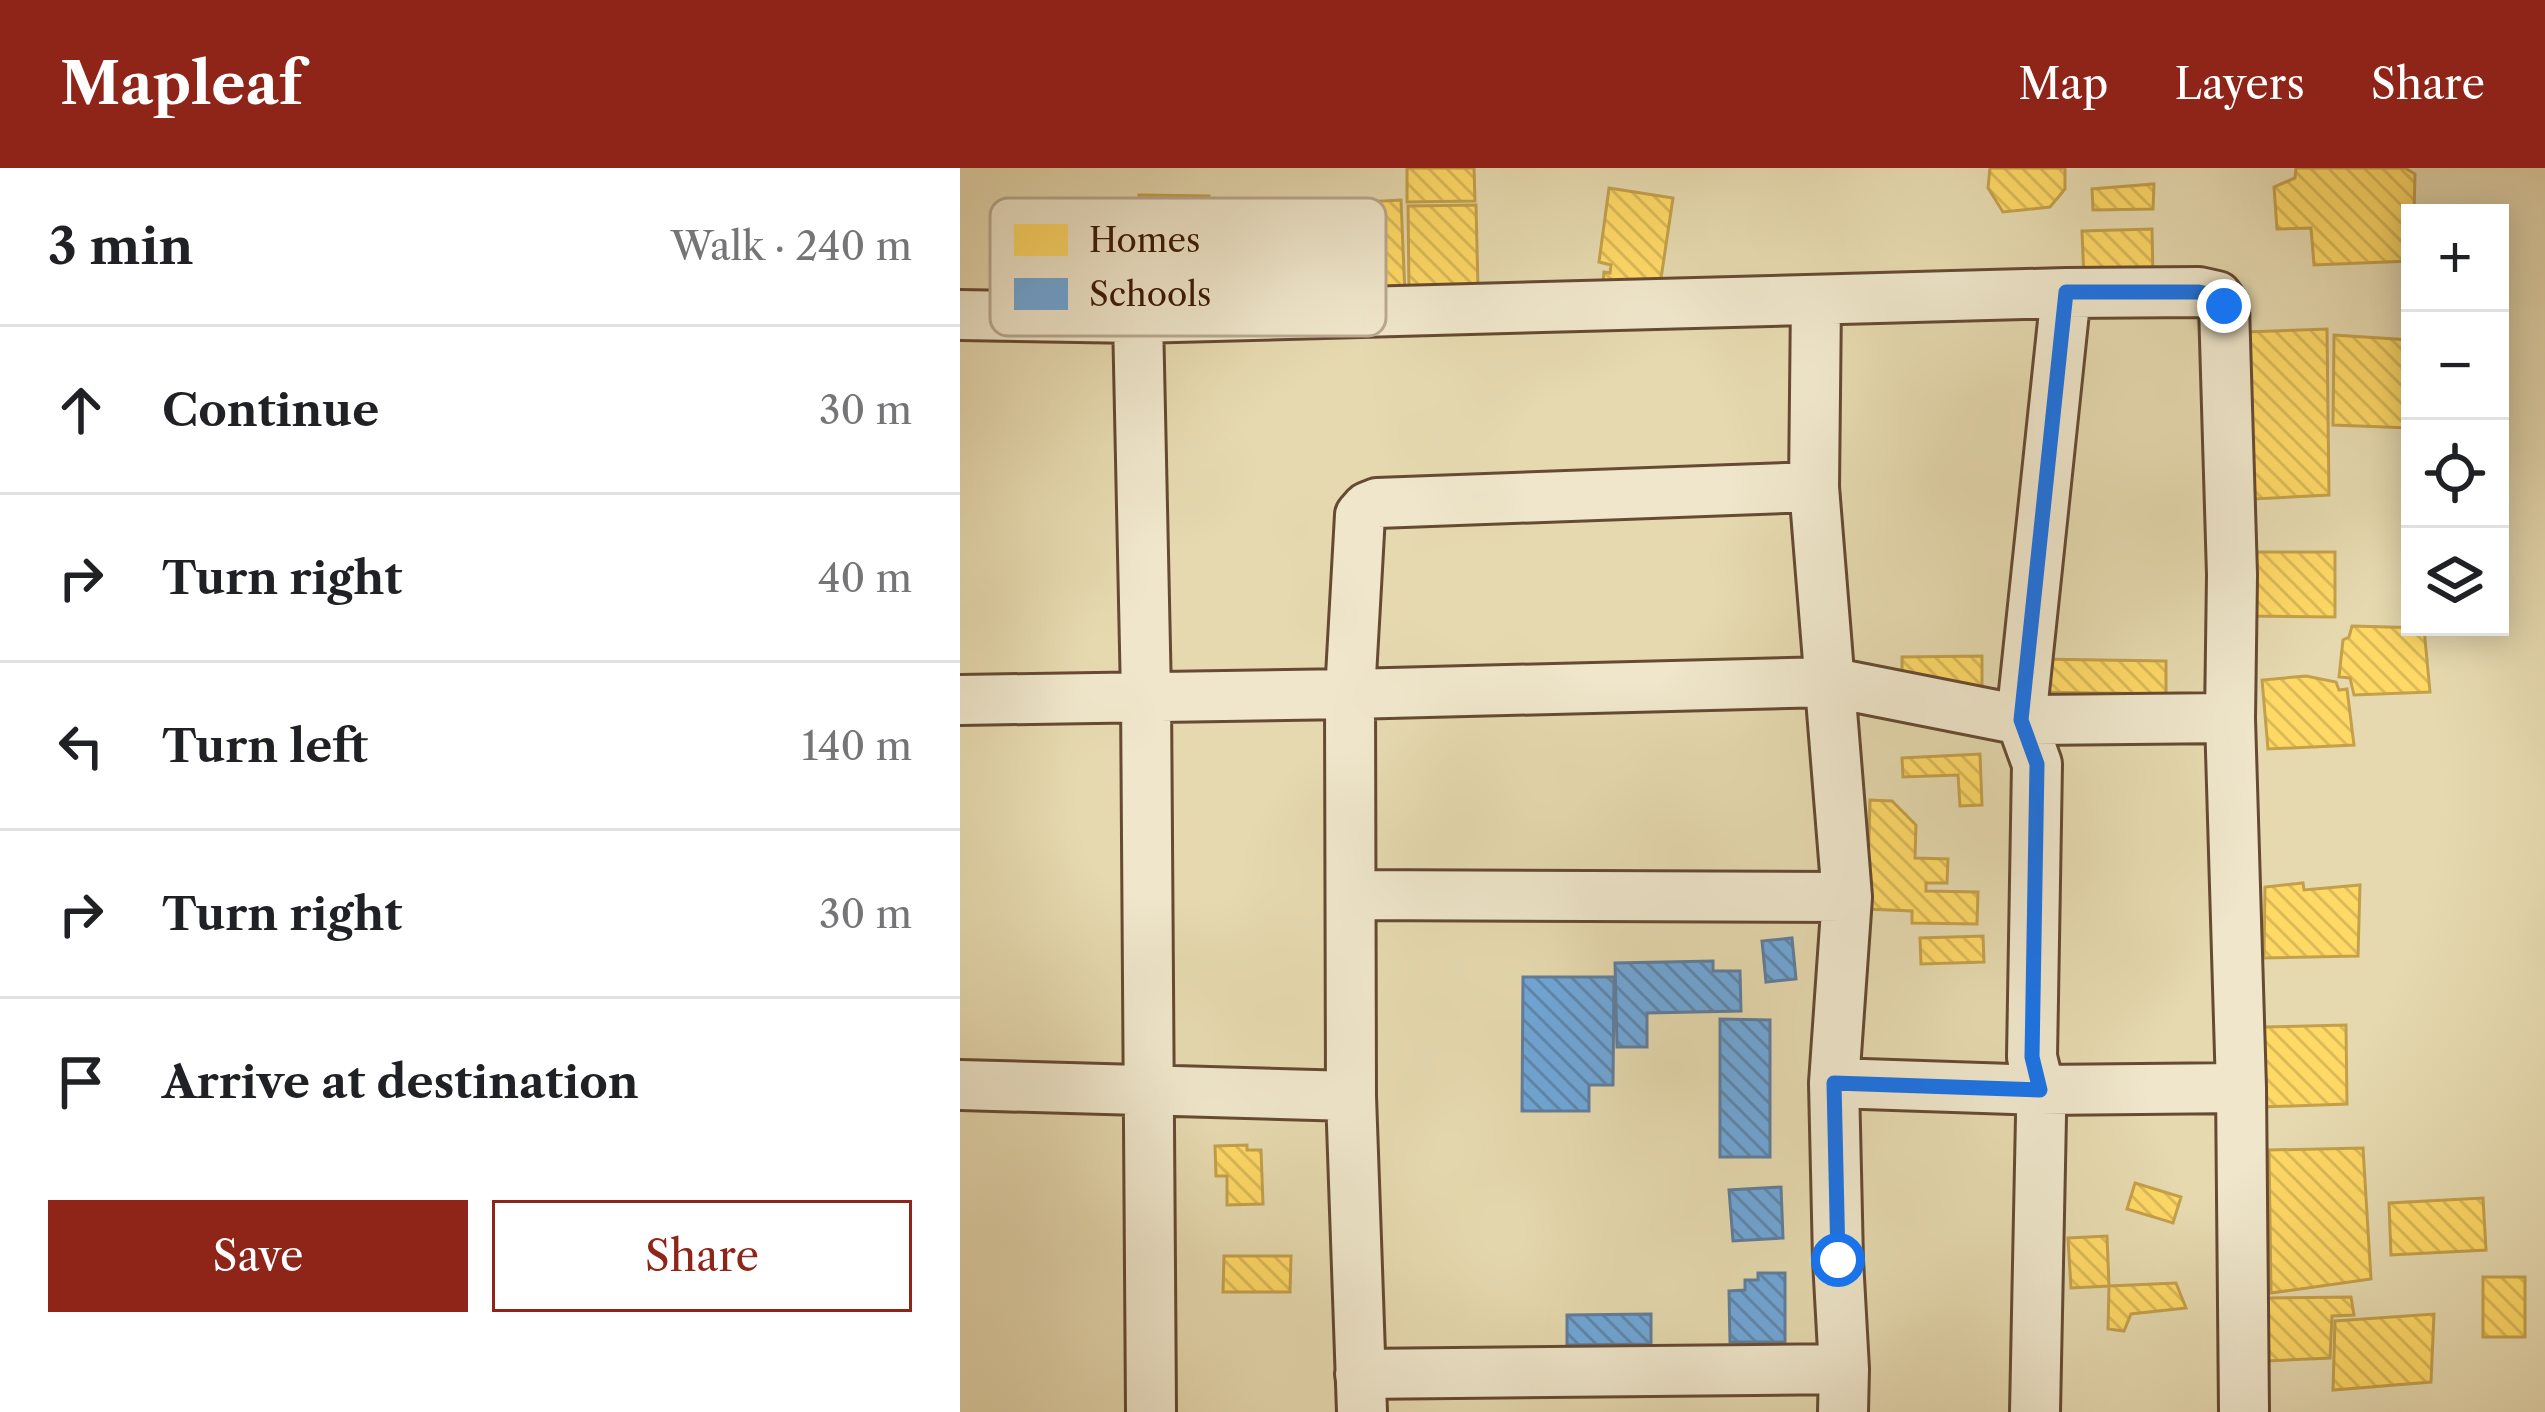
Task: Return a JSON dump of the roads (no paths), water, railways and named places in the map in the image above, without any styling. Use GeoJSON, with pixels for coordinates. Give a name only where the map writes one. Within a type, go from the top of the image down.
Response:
{"type":"FeatureCollection","features":[{"type":"Feature","properties":{"kind":"street"},"geometry":{"type":"LineString","coordinates":[[2036,1412],[2040,1090],[2032,1057],[2037,764],[2021,720],[2066,292]]}},
{"type":"Feature","properties":{"kind":"street"},"geometry":{"type":"LineString","coordinates":[[1386,312],[2066,292],[2217,296],[2224,306],[2233,575],[2230,718],[2244,1412]]}},
{"type":"Feature","properties":{"kind":"street"},"geometry":{"type":"LineString","coordinates":[[1814,487],[1378,502],[1360,515],[1350,694],[1351,1096],[1361,1393],[1844,1390],[1834,1083],[1847,897],[1814,487],[1816,301]]}},
{"type":"Feature","properties":{"kind":"street"},"geometry":{"type":"LineString","coordinates":[[960,315],[990,316]]}},
{"type":"Feature","properties":{"kind":"street"},"geometry":{"type":"LineString","coordinates":[[1138,336],[1151,1412]]}},
{"type":"Feature","properties":{"kind":"street"},"geometry":{"type":"LineString","coordinates":[[960,700],[1828,682],[2021,720],[2230,718]]}},
{"type":"Feature","properties":{"kind":"street"},"geometry":{"type":"LineString","coordinates":[[1351,895],[1847,897]]}},
{"type":"Feature","properties":{"kind":"street"},"geometry":{"type":"LineString","coordinates":[[1834,1083],[2040,1090],[2241,1088]]}},
{"type":"Feature","properties":{"kind":"street"},"geometry":{"type":"LineString","coordinates":[[960,1085],[1351,1096]]}}]}
